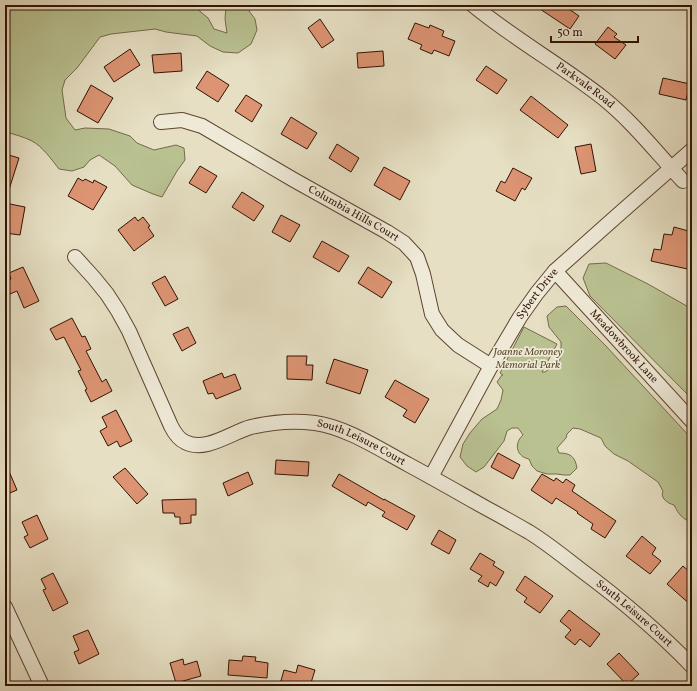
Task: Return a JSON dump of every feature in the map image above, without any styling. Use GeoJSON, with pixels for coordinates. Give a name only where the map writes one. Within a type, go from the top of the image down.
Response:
{"type":"FeatureCollection","features":[{"type":"Feature","properties":{"kind":"street","name":"Parkvale Road"},"geometry":{"type":"LineString","coordinates":[[474,5],[491,20],[575,76],[624,115],[683,181]]}},
{"type":"Feature","properties":{"kind":"street","name":"Columbia Hills Court"},"geometry":{"type":"LineString","coordinates":[[161,122],[182,120],[202,126],[404,243],[417,257],[423,274],[432,314],[442,330],[458,345],[491,366]]}},
{"type":"Feature","properties":{"kind":"street","name":"Sybert Drive"},"geometry":{"type":"LineString","coordinates":[[431,477],[491,366],[520,317],[537,293],[556,271],[692,150]]}},
{"type":"Feature","properties":{"kind":"street","name":"South Leisure Court"},"geometry":{"type":"LineString","coordinates":[[75,257],[107,294],[118,311],[129,331],[171,426],[184,442],[192,445],[207,445],[249,428],[273,422],[295,421],[315,423],[349,433],[529,532],[624,603],[692,666]]}},
{"type":"Feature","properties":{"kind":"street","name":"Meadowbrook Lane"},"geometry":{"type":"LineString","coordinates":[[556,271],[692,421]]}},
{"type":"Feature","properties":{"kind":"street"},"geometry":{"type":"LineString","coordinates":[[5,606],[42,686]]}},
{"type":"Feature","properties":{"kind":"green space"},"geometry":{"type":"Polygon","coordinates":[[[5,5],[179,5],[196,8],[208,18],[214,29],[227,33],[225,19],[226,7],[224,5],[250,5],[249,11],[255,19],[257,30],[251,44],[238,53],[223,52],[210,46],[197,36],[155,29],[111,34],[100,37],[77,68],[65,80],[62,90],[66,118],[75,130],[85,128],[109,129],[130,136],[137,143],[154,150],[176,145],[184,148],[185,160],[162,197],[132,185],[115,166],[99,155],[90,160],[84,167],[72,171],[59,169],[36,143],[5,132],[5,5]]]}},
{"type":"Feature","properties":{"kind":"green space"},"geometry":{"type":"Polygon","coordinates":[[[606,263],[648,284],[692,309],[692,399],[590,296],[583,278],[589,264],[606,263]]]}},
{"type":"Feature","properties":{"kind":"green space","name":"Joanne Moroney Memorial Park"},"geometry":{"type":"Polygon","coordinates":[[[566,306],[605,345],[692,439],[692,523],[681,516],[674,505],[663,498],[663,491],[658,482],[628,461],[614,454],[605,446],[601,438],[580,429],[573,428],[557,448],[559,453],[567,454],[574,458],[577,468],[570,475],[547,474],[537,471],[532,466],[529,459],[525,458],[519,453],[517,446],[523,435],[518,428],[512,428],[507,431],[504,441],[484,467],[476,472],[467,466],[460,457],[463,444],[470,433],[482,419],[497,409],[503,390],[497,382],[503,375],[500,373],[524,327],[557,344],[542,372],[545,372],[559,362],[561,355],[561,342],[549,327],[547,316],[557,307],[566,306]]]}},
{"type":"Feature","properties":{"kind":"building"},"geometry":{"type":"Polygon","coordinates":[[[534,5],[563,5],[579,16],[570,29],[534,5]]]}},
{"type":"Feature","properties":{"kind":"building"},"geometry":{"type":"Polygon","coordinates":[[[320,19],[334,40],[322,48],[308,28],[320,19]]]}},
{"type":"Feature","properties":{"kind":"building"},"geometry":{"type":"Polygon","coordinates":[[[415,23],[429,28],[430,25],[444,31],[442,36],[455,41],[449,56],[434,50],[432,54],[420,49],[422,45],[408,39],[415,23]]]}},
{"type":"Feature","properties":{"kind":"building"},"geometry":{"type":"Polygon","coordinates":[[[608,27],[617,34],[614,37],[626,45],[615,59],[595,44],[608,27]]]}},
{"type":"Feature","properties":{"kind":"building"},"geometry":{"type":"Polygon","coordinates":[[[130,49],[140,65],[114,82],[104,67],[130,49]]]}},
{"type":"Feature","properties":{"kind":"building"},"geometry":{"type":"Polygon","coordinates":[[[383,51],[384,66],[358,68],[357,53],[383,51]]]}},
{"type":"Feature","properties":{"kind":"building"},"geometry":{"type":"Polygon","coordinates":[[[181,53],[182,71],[154,73],[152,55],[181,53]]]}},
{"type":"Feature","properties":{"kind":"building"},"geometry":{"type":"Polygon","coordinates":[[[486,66],[507,80],[497,94],[476,80],[486,66]]]}},
{"type":"Feature","properties":{"kind":"building"},"geometry":{"type":"Polygon","coordinates":[[[207,71],[229,85],[218,102],[196,88],[207,71]]]}},
{"type":"Feature","properties":{"kind":"building"},"geometry":{"type":"Polygon","coordinates":[[[663,78],[690,84],[686,100],[659,94],[663,78]]]}},
{"type":"Feature","properties":{"kind":"building"},"geometry":{"type":"Polygon","coordinates":[[[91,85],[113,98],[98,123],[77,111],[91,85]]]}},
{"type":"Feature","properties":{"kind":"building"},"geometry":{"type":"Polygon","coordinates":[[[246,95],[262,105],[252,122],[235,111],[246,95]]]}},
{"type":"Feature","properties":{"kind":"building"},"geometry":{"type":"Polygon","coordinates":[[[531,96],[568,125],[558,138],[520,110],[531,96]]]}},
{"type":"Feature","properties":{"kind":"building"},"geometry":{"type":"Polygon","coordinates":[[[291,117],[317,133],[307,149],[281,134],[291,117]]]}},
{"type":"Feature","properties":{"kind":"building"},"geometry":{"type":"Polygon","coordinates":[[[337,144],[359,158],[351,172],[329,158],[337,144]]]}},
{"type":"Feature","properties":{"kind":"building"},"geometry":{"type":"Polygon","coordinates":[[[591,144],[596,171],[581,174],[575,147],[591,144]]]}},
{"type":"Feature","properties":{"kind":"building"},"geometry":{"type":"Polygon","coordinates":[[[5,154],[19,158],[7,196],[5,195],[5,154]]]}},
{"type":"Feature","properties":{"kind":"building"},"geometry":{"type":"Polygon","coordinates":[[[200,166],[217,176],[206,193],[189,183],[200,166]]]}},
{"type":"Feature","properties":{"kind":"building"},"geometry":{"type":"Polygon","coordinates":[[[384,167],[410,181],[400,200],[374,185],[384,167]]]}},
{"type":"Feature","properties":{"kind":"building"},"geometry":{"type":"Polygon","coordinates":[[[513,168],[532,178],[525,190],[522,188],[515,201],[496,191],[501,181],[505,183],[513,168]]]}},
{"type":"Feature","properties":{"kind":"building"},"geometry":{"type":"Polygon","coordinates":[[[78,178],[83,181],[85,179],[93,183],[94,180],[107,187],[93,210],[68,196],[78,178]]]}},
{"type":"Feature","properties":{"kind":"building"},"geometry":{"type":"Polygon","coordinates":[[[242,192],[264,206],[254,221],[232,207],[242,192]]]}},
{"type":"Feature","properties":{"kind":"building"},"geometry":{"type":"Polygon","coordinates":[[[5,203],[25,207],[20,235],[5,233],[5,203]]]}},
{"type":"Feature","properties":{"kind":"building"},"geometry":{"type":"Polygon","coordinates":[[[281,215],[300,225],[290,242],[272,232],[281,215]]]}},
{"type":"Feature","properties":{"kind":"building"},"geometry":{"type":"Polygon","coordinates":[[[135,217],[138,221],[143,217],[150,226],[148,227],[154,236],[134,251],[118,230],[135,217]]]}},
{"type":"Feature","properties":{"kind":"building"},"geometry":{"type":"Polygon","coordinates":[[[674,227],[692,232],[692,245],[689,257],[692,257],[692,270],[651,261],[654,249],[661,250],[664,234],[672,235],[674,227]]]}},
{"type":"Feature","properties":{"kind":"building"},"geometry":{"type":"Polygon","coordinates":[[[322,241],[349,256],[339,272],[313,257],[322,241]]]}},
{"type":"Feature","properties":{"kind":"building"},"geometry":{"type":"Polygon","coordinates":[[[23,267],[39,301],[24,308],[17,291],[10,294],[5,283],[11,279],[9,273],[23,267]]]}},
{"type":"Feature","properties":{"kind":"building"},"geometry":{"type":"Polygon","coordinates":[[[368,267],[392,282],[382,298],[358,283],[368,267]]]}},
{"type":"Feature","properties":{"kind":"building"},"geometry":{"type":"Polygon","coordinates":[[[165,276],[178,299],[165,306],[152,283],[165,276]]]}},
{"type":"Feature","properties":{"kind":"building"},"geometry":{"type":"Polygon","coordinates":[[[72,318],[82,337],[85,336],[91,349],[86,351],[102,382],[106,379],[112,391],[91,402],[85,390],[87,389],[78,371],[81,370],[64,337],[56,340],[50,329],[72,318]]]}},
{"type":"Feature","properties":{"kind":"building"},"geometry":{"type":"Polygon","coordinates":[[[188,327],[196,343],[182,351],[173,334],[188,327]]]}},
{"type":"Feature","properties":{"kind":"building"},"geometry":{"type":"Polygon","coordinates":[[[287,356],[307,356],[306,365],[313,365],[312,380],[287,379],[287,356]]]}},
{"type":"Feature","properties":{"kind":"building"},"geometry":{"type":"Polygon","coordinates":[[[334,359],[368,370],[360,394],[326,383],[334,359]]]}},
{"type":"Feature","properties":{"kind":"building"},"geometry":{"type":"Polygon","coordinates":[[[222,373],[224,378],[235,374],[241,389],[216,399],[213,393],[208,394],[203,381],[222,373]]]}},
{"type":"Feature","properties":{"kind":"building"},"geometry":{"type":"Polygon","coordinates":[[[395,380],[429,399],[415,423],[403,416],[407,410],[385,397],[395,380]]]}},
{"type":"Feature","properties":{"kind":"building"},"geometry":{"type":"Polygon","coordinates":[[[116,410],[132,441],[120,447],[117,441],[108,446],[100,431],[107,427],[102,417],[116,410]]]}},
{"type":"Feature","properties":{"kind":"building"},"geometry":{"type":"Polygon","coordinates":[[[498,453],[520,465],[513,479],[491,467],[498,453]]]}},
{"type":"Feature","properties":{"kind":"building"},"geometry":{"type":"Polygon","coordinates":[[[276,460],[309,462],[308,476],[275,474],[276,460]]]}},
{"type":"Feature","properties":{"kind":"building"},"geometry":{"type":"Polygon","coordinates":[[[5,462],[17,490],[5,495],[5,462]]]}},
{"type":"Feature","properties":{"kind":"building"},"geometry":{"type":"Polygon","coordinates":[[[125,468],[148,494],[137,504],[113,477],[125,468]]]}},
{"type":"Feature","properties":{"kind":"building"},"geometry":{"type":"Polygon","coordinates":[[[248,472],[253,484],[228,496],[223,483],[248,472]]]}},
{"type":"Feature","properties":{"kind":"building"},"geometry":{"type":"Polygon","coordinates":[[[339,474],[415,516],[407,530],[382,516],[385,512],[368,502],[366,506],[332,486],[339,474]]]}},
{"type":"Feature","properties":{"kind":"building"},"geometry":{"type":"Polygon","coordinates":[[[542,474],[554,481],[556,478],[563,483],[566,479],[575,485],[572,491],[616,521],[605,538],[591,529],[593,524],[577,513],[578,512],[556,498],[552,504],[531,490],[542,474]]]}},
{"type":"Feature","properties":{"kind":"building"},"geometry":{"type":"Polygon","coordinates":[[[196,499],[196,515],[191,515],[191,523],[180,524],[180,517],[175,517],[174,513],[163,513],[162,500],[196,499]]]}},
{"type":"Feature","properties":{"kind":"building"},"geometry":{"type":"Polygon","coordinates":[[[37,515],[48,539],[30,548],[24,537],[28,535],[22,522],[37,515]]]}},
{"type":"Feature","properties":{"kind":"building"},"geometry":{"type":"Polygon","coordinates":[[[439,530],[456,540],[449,554],[431,544],[439,530]]]}},
{"type":"Feature","properties":{"kind":"building"},"geometry":{"type":"Polygon","coordinates":[[[642,536],[656,548],[652,554],[661,561],[650,574],[626,556],[642,536]]]}},
{"type":"Feature","properties":{"kind":"building"},"geometry":{"type":"Polygon","coordinates":[[[480,553],[495,562],[493,565],[504,572],[496,586],[490,582],[488,587],[478,581],[482,576],[470,569],[480,553]]]}},
{"type":"Feature","properties":{"kind":"building"},"geometry":{"type":"Polygon","coordinates":[[[683,566],[692,574],[692,606],[667,584],[683,566]]]}},
{"type":"Feature","properties":{"kind":"building"},"geometry":{"type":"Polygon","coordinates":[[[53,573],[68,603],[53,611],[43,590],[46,589],[41,579],[53,573]]]}},
{"type":"Feature","properties":{"kind":"building"},"geometry":{"type":"Polygon","coordinates":[[[525,576],[553,596],[540,613],[524,602],[527,598],[516,590],[525,576]]]}},
{"type":"Feature","properties":{"kind":"building"},"geometry":{"type":"Polygon","coordinates":[[[569,610],[600,634],[590,647],[580,639],[575,645],[565,637],[571,630],[560,621],[569,610]]]}},
{"type":"Feature","properties":{"kind":"building"},"geometry":{"type":"Polygon","coordinates":[[[88,630],[99,654],[79,664],[74,652],[79,650],[73,636],[88,630]]]}},
{"type":"Feature","properties":{"kind":"building"},"geometry":{"type":"Polygon","coordinates":[[[619,653],[639,674],[627,685],[607,664],[619,653]]]}},
{"type":"Feature","properties":{"kind":"building"},"geometry":{"type":"Polygon","coordinates":[[[243,656],[256,657],[255,661],[268,663],[267,678],[228,675],[229,660],[242,661],[243,656]]]}},
{"type":"Feature","properties":{"kind":"building"},"geometry":{"type":"Polygon","coordinates":[[[183,659],[184,665],[197,661],[201,676],[176,683],[170,663],[183,659]]]}},
{"type":"Feature","properties":{"kind":"building"},"geometry":{"type":"Polygon","coordinates":[[[298,665],[315,670],[310,686],[287,686],[280,684],[284,670],[296,673],[298,665]]]}}]}
